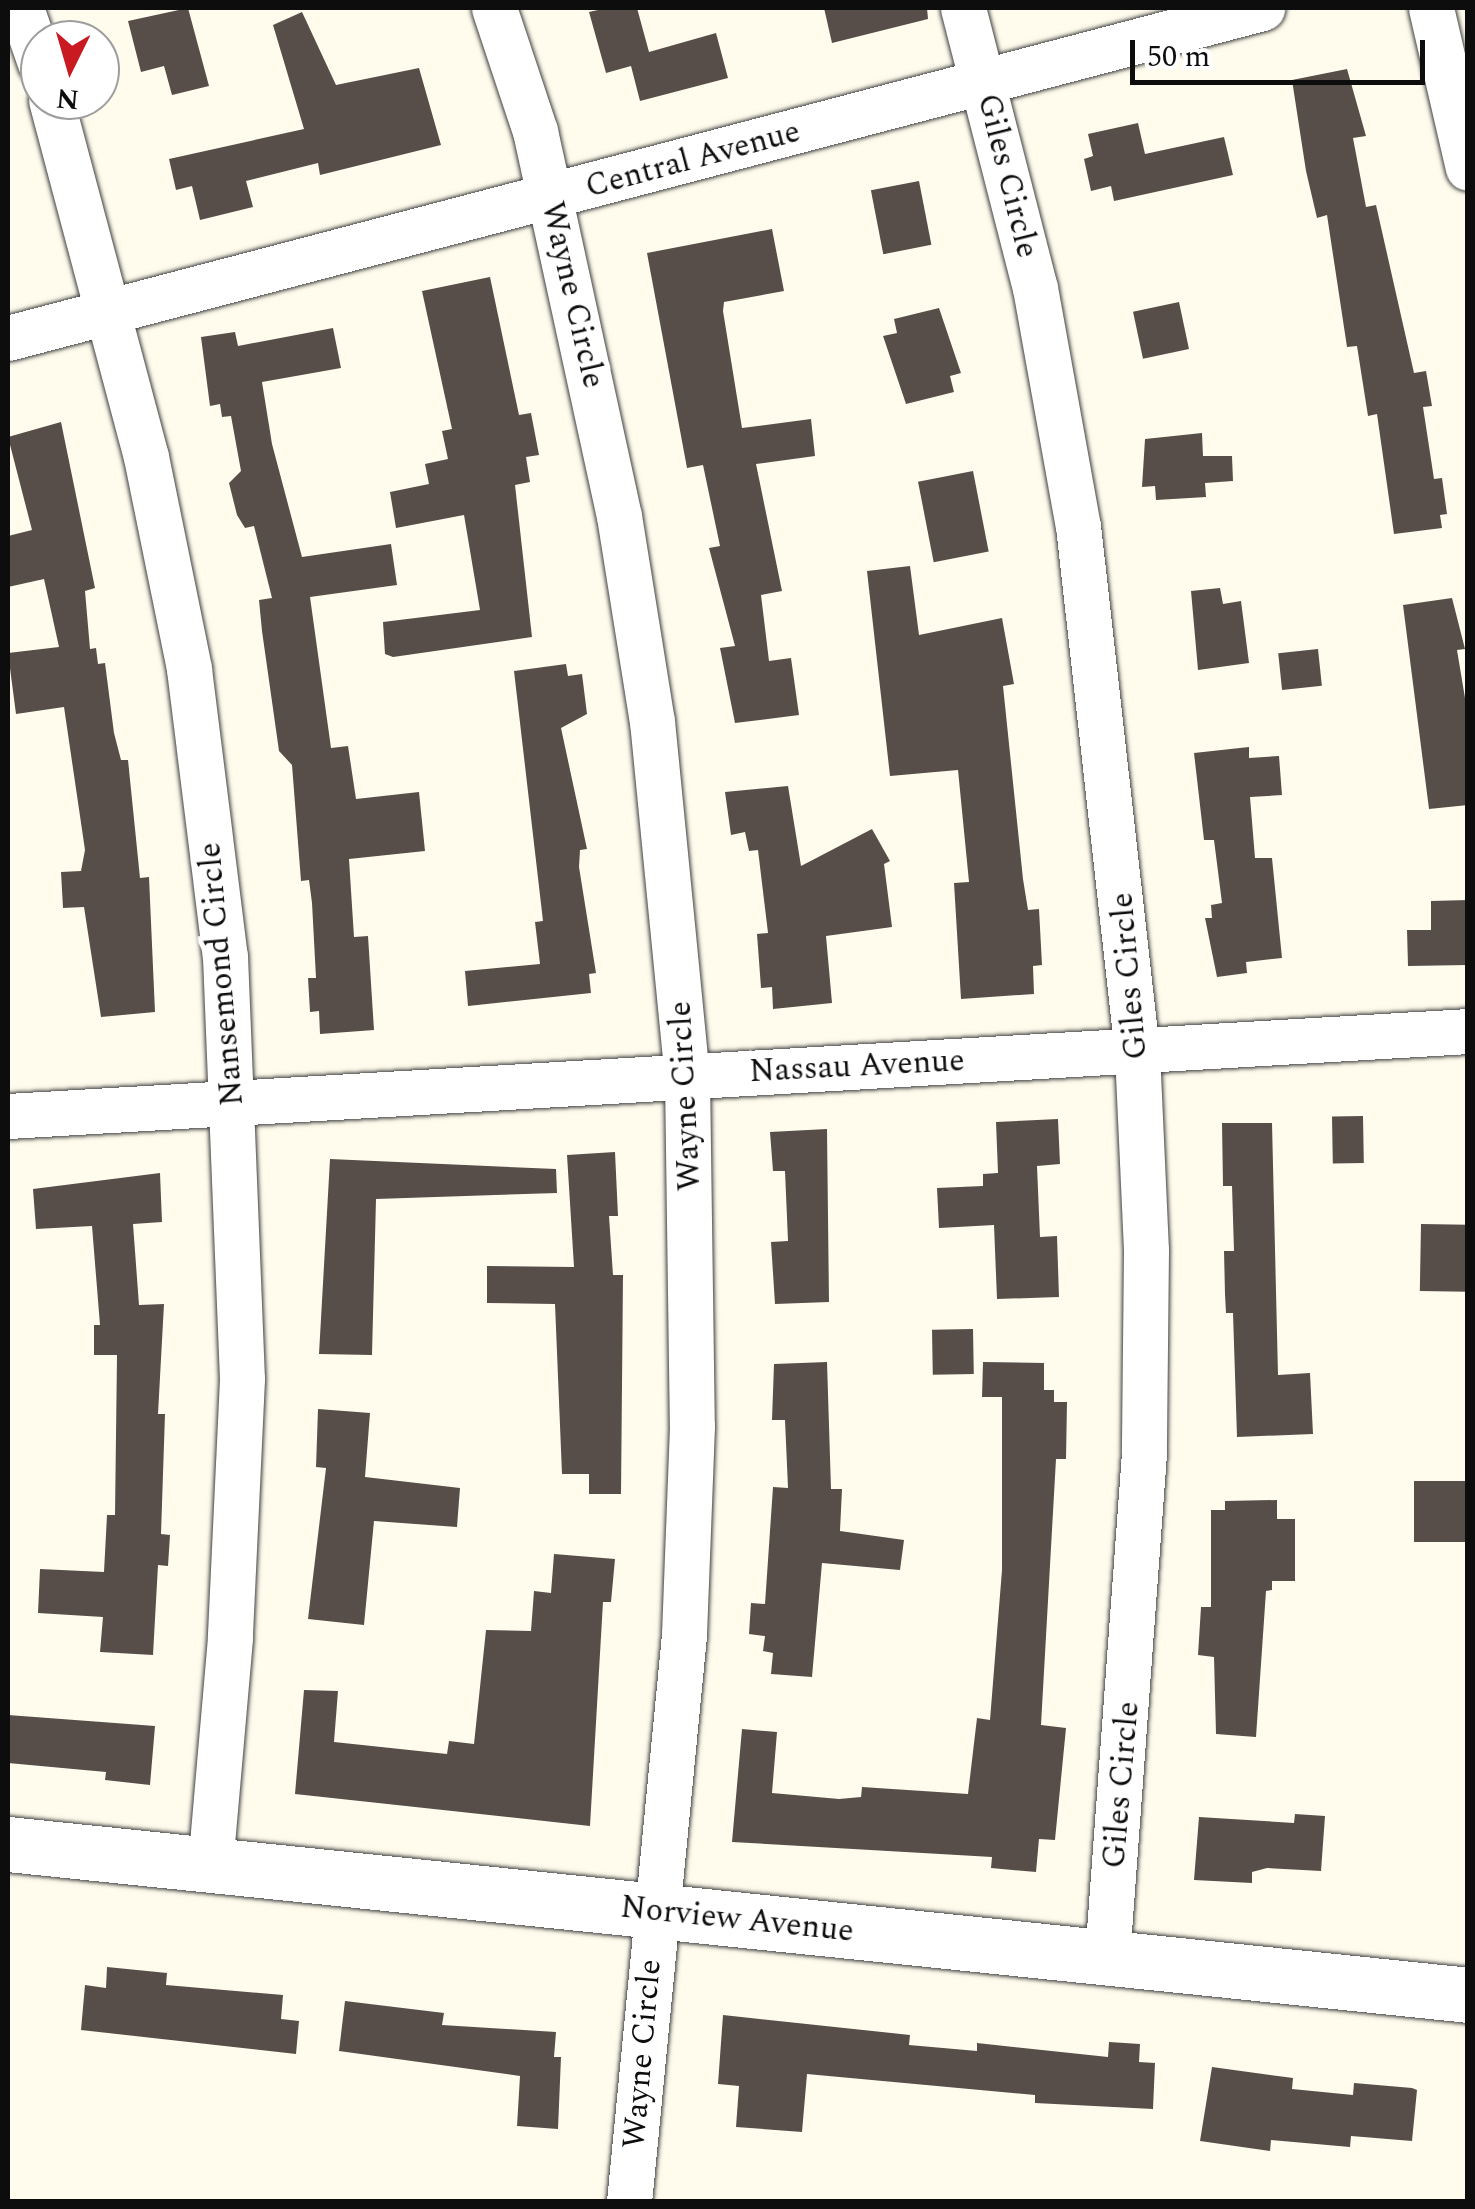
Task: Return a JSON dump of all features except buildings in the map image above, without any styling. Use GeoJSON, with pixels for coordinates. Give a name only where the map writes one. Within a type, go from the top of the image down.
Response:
{"type":"FeatureCollection","features":[{"type":"Feature","properties":{"kind":"street","name":"Wayne Circle"},"geometry":{"type":"LineString","coordinates":[[494,8],[550,198],[620,516],[652,721],[687,1077],[692,1426],[684,1634],[629,2202]]}},
{"type":"Feature","properties":{"kind":"street","name":"Giles Circle"},"geometry":{"type":"LineString","coordinates":[[963,8],[1034,288],[1078,526],[1137,1052],[1146,1250],[1144,1453],[1107,1958]]}},
{"type":"Feature","properties":{"kind":"street","name":"Central Avenue"},"geometry":{"type":"LineString","coordinates":[[8,338],[1262,8]]}},
{"type":"Feature","properties":{"kind":"street"},"geometry":{"type":"LineString","coordinates":[[1432,8],[1468,168]]}},
{"type":"Feature","properties":{"kind":"street","name":"Nansemond Circle"},"geometry":{"type":"LineString","coordinates":[[57,120],[110,310],[189,668],[225,956],[234,1101],[242,1379],[230,1638],[210,1865]]}},
{"type":"Feature","properties":{"kind":"street","name":"Nassau Avenue"},"geometry":{"type":"LineString","coordinates":[[8,1116],[1468,1031]]}},
{"type":"Feature","properties":{"kind":"street","name":"Norview Avenue"},"geometry":{"type":"LineString","coordinates":[[8,1844],[1468,1995]]}}]}
